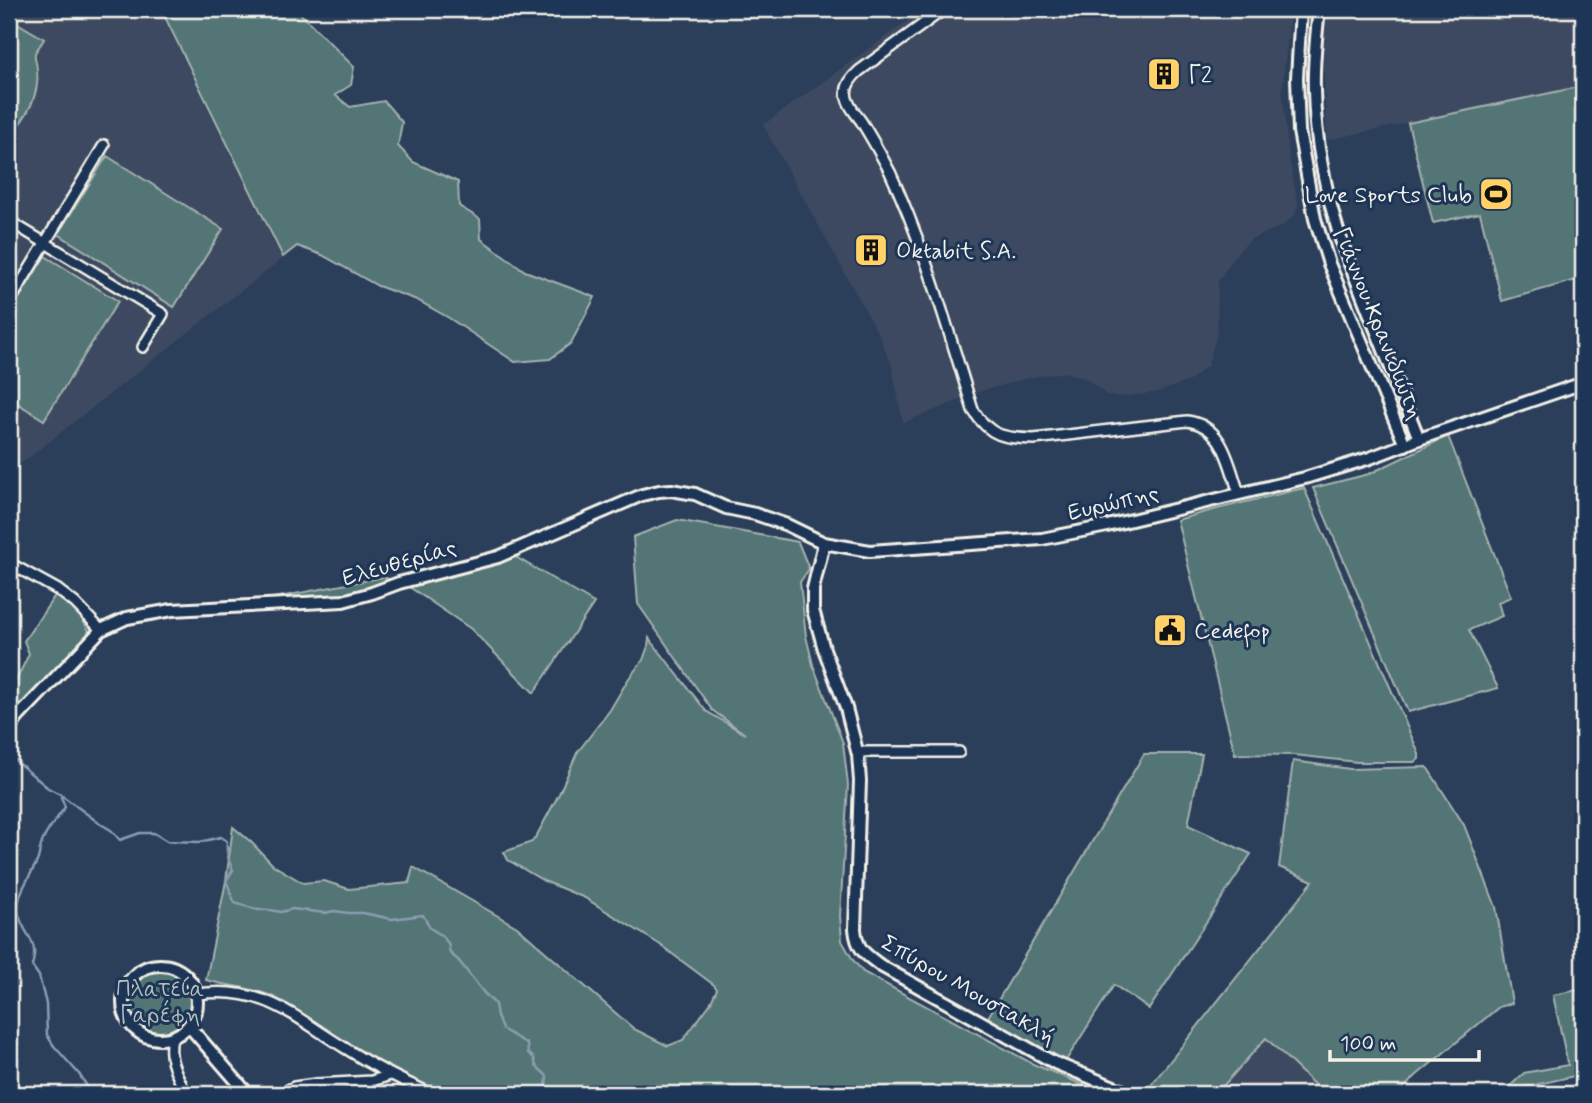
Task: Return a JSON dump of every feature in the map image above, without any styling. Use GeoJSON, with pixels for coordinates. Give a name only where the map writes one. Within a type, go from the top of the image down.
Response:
{"type":"FeatureCollection","features":[{"type":"Feature","properties":{"kind":"street"},"geometry":{"type":"LineString","coordinates":[[944,9],[851,78],[846,95],[889,172],[914,230],[973,410],[980,422],[996,435],[1034,439],[1186,421],[1198,423],[1219,439],[1238,493]]}},
{"type":"Feature","properties":{"kind":"street","name":"Γιάννου Κρανιδιώτη"},"geometry":{"type":"LineString","coordinates":[[1301,9],[1297,78],[1299,131],[1315,219],[1329,264],[1405,445]]}},
{"type":"Feature","properties":{"kind":"street","name":"Γιάννου Κρανιδιώτη"},"geometry":{"type":"LineString","coordinates":[[1319,9],[1314,91],[1325,182],[1334,221],[1419,439]]}},
{"type":"Feature","properties":{"kind":"street"},"geometry":{"type":"LineString","coordinates":[[9,303],[104,145]]}},
{"type":"Feature","properties":{"kind":"street"},"geometry":{"type":"LineString","coordinates":[[9,221],[163,314],[143,347]]}},
{"type":"Feature","properties":{"kind":"street","name":"Ευρώπης"},"geometry":{"type":"LineString","coordinates":[[824,544],[870,551],[1042,539],[1107,526],[1305,478],[1583,383]]}},
{"type":"Feature","properties":{"kind":"street","name":"Ελευθερίας"},"geometry":{"type":"LineString","coordinates":[[9,729],[101,629],[127,618],[172,610],[343,601],[498,557],[642,495],[659,491],[695,494],[726,509],[755,514],[787,525],[824,544]]}},
{"type":"Feature","properties":{"kind":"street","name":"Σπύρου Μουστακλή"},"geometry":{"type":"LineString","coordinates":[[824,544],[813,589],[813,610],[846,708],[857,752],[860,781],[855,929],[861,951],[881,966],[1055,1063],[1131,1094]]}},
{"type":"Feature","properties":{"kind":"street"},"geometry":{"type":"LineString","coordinates":[[9,563],[58,590],[101,629]]}},
{"type":"Feature","properties":{"kind":"street"},"geometry":{"type":"LineString","coordinates":[[857,752],[960,752]]}},
{"type":"Feature","properties":{"kind":"street"},"geometry":{"type":"LineString","coordinates":[[166,964],[178,968],[188,976],[197,994],[196,1011],[189,1026],[172,1037],[154,1039],[145,1036],[131,1026],[123,1009],[127,983],[139,970],[148,966],[166,964]]}},
{"type":"Feature","properties":{"kind":"street"},"geometry":{"type":"LineString","coordinates":[[197,994],[232,992],[266,1001],[287,1011],[390,1075],[432,1094]]}},
{"type":"Feature","properties":{"kind":"street"},"geometry":{"type":"LineString","coordinates":[[189,1026],[248,1094]]}},
{"type":"Feature","properties":{"kind":"street"},"geometry":{"type":"LineString","coordinates":[[172,1037],[169,1050],[186,1094]]}},
{"type":"Feature","properties":{"kind":"street"},"geometry":{"type":"LineString","coordinates":[[280,1094],[294,1087],[373,1081],[390,1075]]}},
{"type":"Feature","properties":{"kind":"shaded area"},"geometry":{"type":"Polygon","coordinates":[[[9,9],[159,9],[282,259],[9,473],[9,9]]]}},
{"type":"Feature","properties":{"kind":"shaded area"},"geometry":{"type":"Polygon","coordinates":[[[924,9],[1291,9],[1282,90],[1289,158],[1298,204],[1295,214],[1284,225],[1251,239],[1236,254],[1218,281],[1217,333],[1208,365],[1191,380],[1158,392],[1120,397],[1107,395],[1085,378],[1065,372],[1032,377],[984,390],[903,423],[892,366],[879,335],[763,125],[924,9]]]}},
{"type":"Feature","properties":{"kind":"shaded area"},"geometry":{"type":"Polygon","coordinates":[[[1327,9],[1583,9],[1583,86],[1327,140],[1324,31],[1327,9]]]}},
{"type":"Feature","properties":{"kind":"shaded area"},"geometry":{"type":"Polygon","coordinates":[[[1266,1037],[1324,1094],[1216,1094],[1266,1037]]]}},
{"type":"Feature","properties":{"kind":"green space"},"geometry":{"type":"Polygon","coordinates":[[[161,9],[296,9],[354,67],[351,85],[335,95],[350,107],[384,101],[402,122],[398,146],[413,162],[458,182],[459,206],[480,219],[481,239],[525,271],[595,297],[571,343],[550,359],[515,362],[417,300],[378,286],[322,255],[297,246],[283,257],[161,9]]]}},
{"type":"Feature","properties":{"kind":"green space"},"geometry":{"type":"Polygon","coordinates":[[[9,18],[44,39],[35,53],[37,79],[34,97],[27,114],[9,135],[9,18]]]}},
{"type":"Feature","properties":{"kind":"green space","name":"Love Sports Club"},"geometry":{"type":"Polygon","coordinates":[[[1583,86],[1583,278],[1502,301],[1480,213],[1433,223],[1408,123],[1583,86]]]}},
{"type":"Feature","properties":{"kind":"green space"},"geometry":{"type":"Polygon","coordinates":[[[107,156],[223,229],[174,307],[58,234],[107,156]]]}},
{"type":"Feature","properties":{"kind":"green space"},"geometry":{"type":"Polygon","coordinates":[[[45,256],[118,301],[44,420],[9,398],[9,315],[45,256]]]}},
{"type":"Feature","properties":{"kind":"green space"},"geometry":{"type":"Polygon","coordinates":[[[1448,436],[1511,597],[1498,602],[1502,616],[1469,630],[1498,688],[1408,712],[1313,488],[1369,474],[1448,436]]]}},
{"type":"Feature","properties":{"kind":"green space"},"geometry":{"type":"Polygon","coordinates":[[[1304,488],[1419,754],[1419,759],[1415,762],[1357,762],[1294,755],[1235,754],[1177,520],[1304,488]]]}},
{"type":"Feature","properties":{"kind":"green space"},"geometry":{"type":"Polygon","coordinates":[[[677,520],[798,542],[809,569],[800,582],[806,636],[813,665],[843,743],[848,785],[840,916],[842,941],[853,960],[863,972],[1033,1064],[1105,1094],[442,1094],[354,1048],[269,995],[206,980],[226,881],[233,827],[273,865],[303,883],[324,881],[349,889],[409,883],[413,867],[517,927],[634,1029],[668,1046],[683,1040],[710,1004],[717,989],[714,985],[659,944],[585,898],[544,881],[508,860],[504,852],[532,842],[537,835],[577,753],[643,660],[649,638],[706,711],[745,734],[712,710],[638,604],[633,537],[677,520]]]}},
{"type":"Feature","properties":{"kind":"green space"},"geometry":{"type":"Polygon","coordinates":[[[514,556],[594,603],[534,693],[471,629],[405,584],[465,571],[514,556]]]}},
{"type":"Feature","properties":{"kind":"green space"},"geometry":{"type":"Polygon","coordinates":[[[384,577],[392,581],[363,592],[329,598],[242,604],[384,577]]]}},
{"type":"Feature","properties":{"kind":"green space"},"geometry":{"type":"Polygon","coordinates":[[[56,594],[75,611],[89,631],[86,638],[9,720],[9,695],[29,654],[24,641],[56,594]]]}},
{"type":"Feature","properties":{"kind":"green space"},"geometry":{"type":"Polygon","coordinates":[[[1144,754],[1202,754],[1188,825],[1251,854],[1149,1009],[1114,985],[1065,1062],[987,1019],[1144,754]]]}},
{"type":"Feature","properties":{"kind":"green space"},"geometry":{"type":"Polygon","coordinates":[[[1293,761],[1350,769],[1427,767],[1464,825],[1496,907],[1512,1003],[1499,1007],[1397,1094],[1324,1094],[1266,1038],[1216,1094],[1144,1094],[1313,881],[1279,867],[1293,761]]]}},
{"type":"Feature","properties":{"kind":"green space","name":"Πλατεία Γαρέφη"},"geometry":{"type":"Polygon","coordinates":[[[160,968],[173,971],[183,978],[190,988],[193,1001],[190,1014],[183,1024],[173,1031],[160,1034],[147,1031],[137,1024],[130,1014],[127,1001],[130,988],[137,978],[147,971],[160,968]]]}},
{"type":"Feature","properties":{"kind":"green space"},"geometry":{"type":"Polygon","coordinates":[[[1583,989],[1583,1074],[1504,1092],[1524,1073],[1568,1065],[1553,995],[1583,989]]]}},
{"type":"Feature","properties":{"kind":"waterway"},"geometry":{"type":"LineString","coordinates":[[9,755],[48,788],[111,830],[120,840],[140,833],[154,833],[167,841],[200,842],[221,837],[227,841],[233,870],[226,881],[235,903],[258,910],[281,912],[292,909],[325,913],[334,911],[392,919],[423,915],[430,928],[448,943],[450,953],[495,1004],[502,1029],[527,1044],[528,1053],[534,1058],[536,1066],[547,1076],[546,1088],[556,1094],[573,1092],[572,1094]]}},
{"type":"Feature","properties":{"kind":"waterway"},"geometry":{"type":"LineString","coordinates":[[61,797],[65,807],[48,830],[38,859],[21,893],[18,908],[21,922],[33,944],[32,966],[39,976],[46,1004],[47,1035],[92,1094]]}},
{"type":"Feature","properties":{"kind":"place","name":"Γ2"},"geometry":{"type":"Point","coordinates":[1164,74]}},
{"type":"Feature","properties":{"kind":"place","name":"Love Sports Club"},"geometry":{"type":"Point","coordinates":[1496,194]}},
{"type":"Feature","properties":{"kind":"place","name":"Oktabit S.A."},"geometry":{"type":"Point","coordinates":[871,250]}},
{"type":"Feature","properties":{"kind":"place","name":"Cedefop"},"geometry":{"type":"Point","coordinates":[1170,630]}}]}
